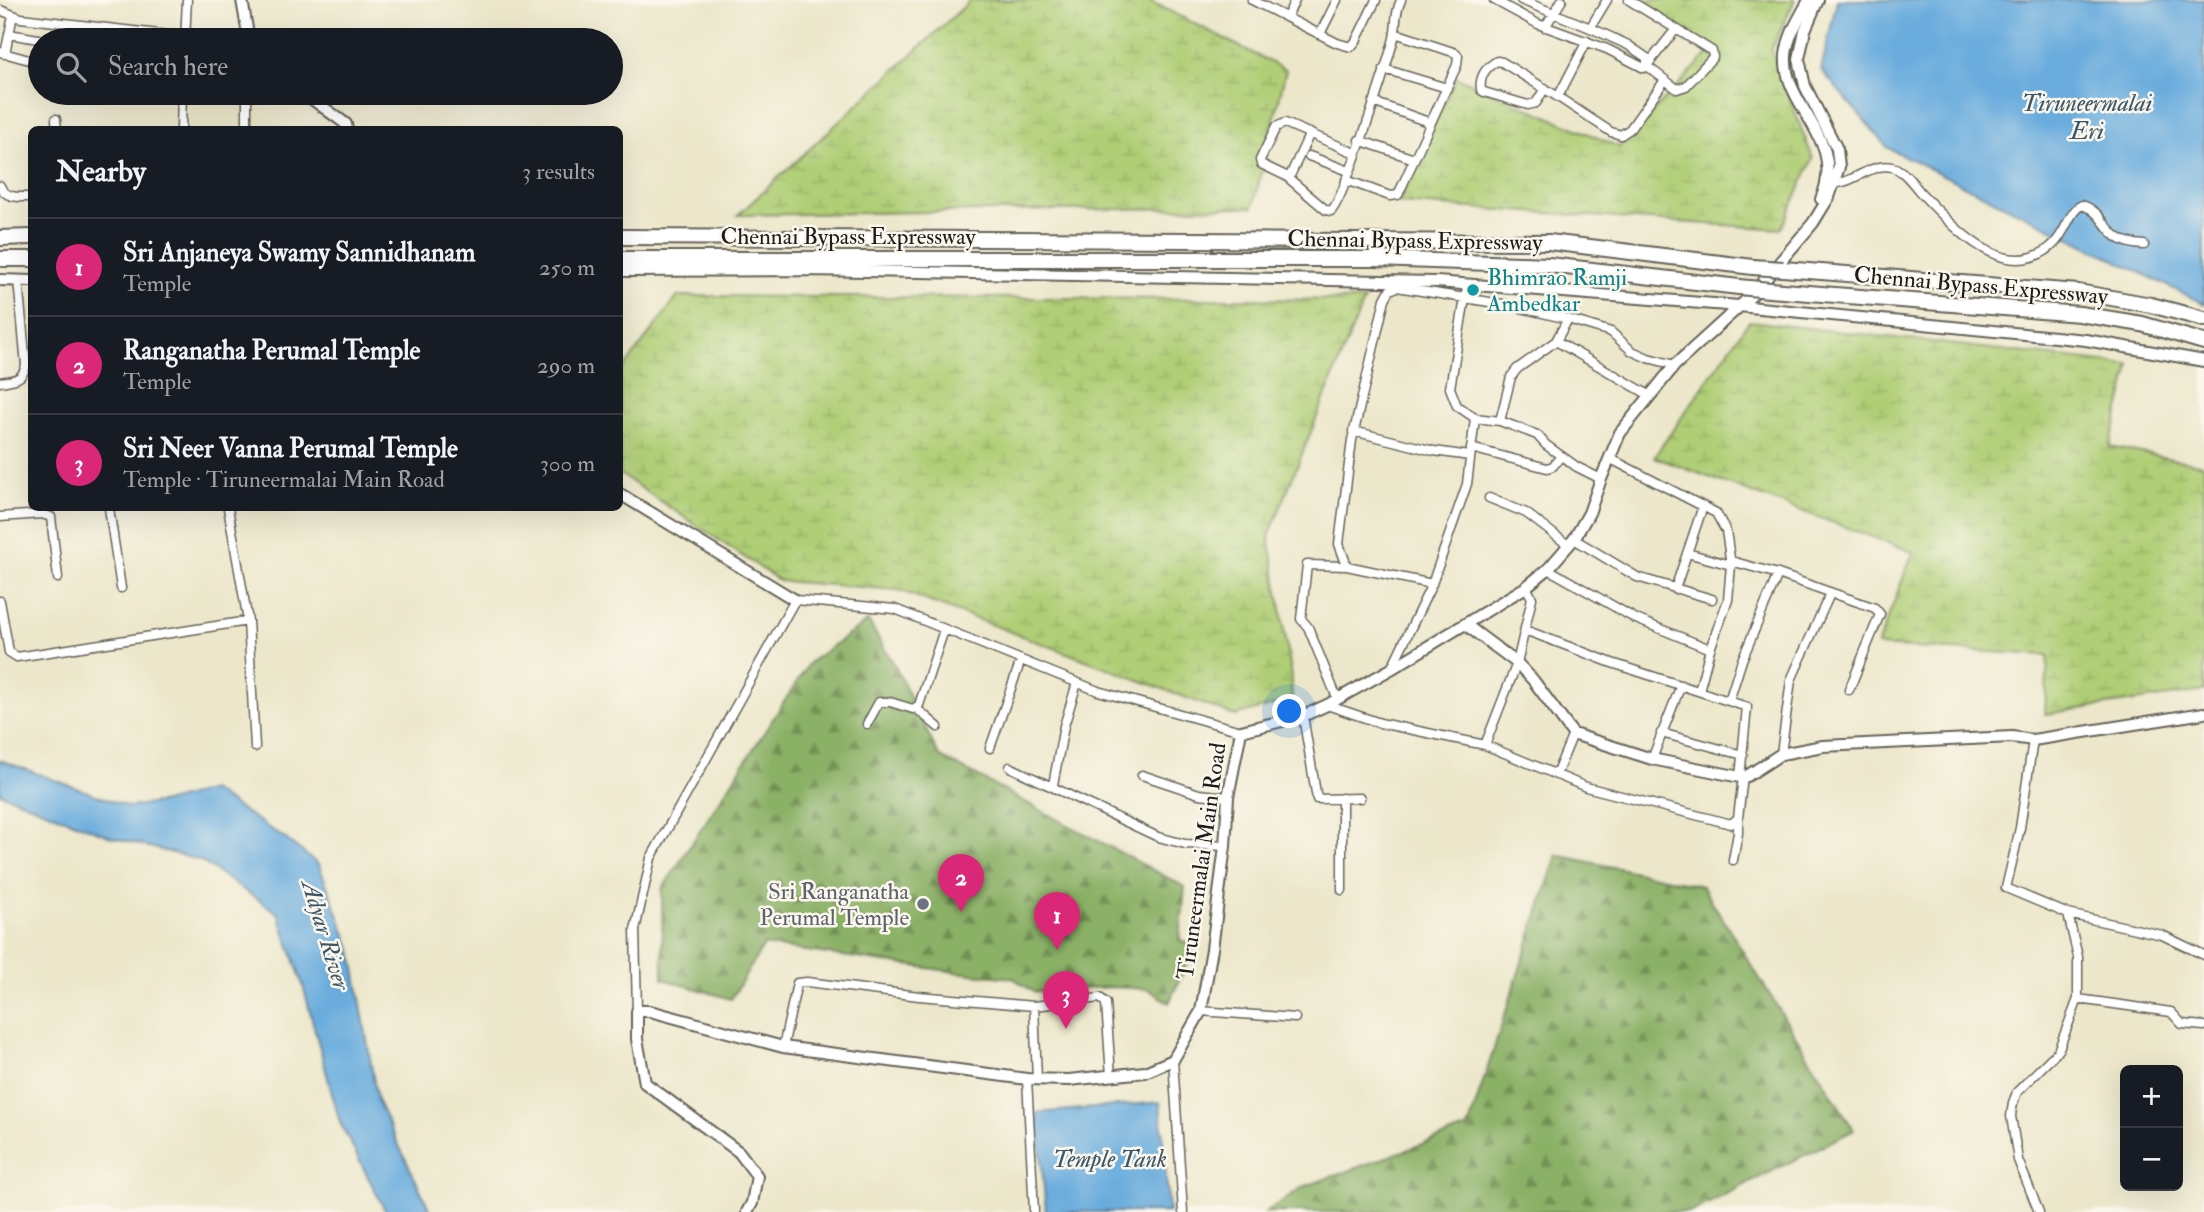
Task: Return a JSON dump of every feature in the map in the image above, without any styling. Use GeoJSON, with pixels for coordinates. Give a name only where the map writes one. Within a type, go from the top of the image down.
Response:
{"type":"FeatureCollection","features":[{"type":"Feature","properties":{"kind":"highway"},"geometry":{"type":"LineString","coordinates":[[0,238],[28,237]]}},
{"type":"Feature","properties":{"kind":"highway","name":"Chennai Bypass Expressway"},"geometry":{"type":"LineString","coordinates":[[624,237],[1549,242],[1783,270],[2078,292],[2151,305],[2204,319]]}},
{"type":"Feature","properties":{"kind":"highway"},"geometry":{"type":"LineString","coordinates":[[0,259],[28,259]]}},
{"type":"Feature","properties":{"kind":"highway","name":"Chennai Bypass Expressway"},"geometry":{"type":"LineString","coordinates":[[624,265],[1388,260],[1549,265],[1770,290],[2080,314],[2142,324],[2204,342]]}},
{"type":"Feature","properties":{"kind":"street"},"geometry":{"type":"LineString","coordinates":[[186,28],[187,0]]}},
{"type":"Feature","properties":{"kind":"street"},"geometry":{"type":"LineString","coordinates":[[242,0],[246,28]]}},
{"type":"Feature","properties":{"kind":"street"},"geometry":{"type":"LineString","coordinates":[[1252,0],[1351,47],[1376,0]]}},
{"type":"Feature","properties":{"kind":"street"},"geometry":{"type":"LineString","coordinates":[[1287,18],[1295,0]]}},
{"type":"Feature","properties":{"kind":"street"},"geometry":{"type":"LineString","coordinates":[[1320,34],[1337,0]]}},
{"type":"Feature","properties":{"kind":"street"},"geometry":{"type":"LineString","coordinates":[[1355,153],[1281,123],[1276,127],[1261,163],[1289,178],[1326,210],[1335,208],[1346,180],[1384,69],[1395,33],[1394,19],[1401,0]]}},
{"type":"Feature","properties":{"kind":"street"},"geometry":{"type":"LineString","coordinates":[[1494,0],[1545,27],[1587,41],[1644,68],[1676,29]]}},
{"type":"Feature","properties":{"kind":"street"},"geometry":{"type":"LineString","coordinates":[[1545,27],[1562,0]]}},
{"type":"Feature","properties":{"kind":"street"},"geometry":{"type":"LineString","coordinates":[[1590,28],[1606,0]]}},
{"type":"Feature","properties":{"kind":"street"},"geometry":{"type":"LineString","coordinates":[[1525,1],[1628,45],[1647,58],[1648,64],[1677,89],[1686,86],[1713,57],[1712,51],[1629,0]]}},
{"type":"Feature","properties":{"kind":"street"},"geometry":{"type":"LineString","coordinates":[[1809,0],[1789,40],[1786,62],[1791,83],[1825,152],[1831,183],[1842,183],[1878,167],[1892,167],[1902,173],[1951,223],[1990,253],[2005,257],[2020,259],[2041,254],[2061,237],[2075,209],[2082,205],[2091,208],[2115,237],[2127,243],[2144,245]]}},
{"type":"Feature","properties":{"kind":"street","name":"Tiruneermalai Main Road"},"geometry":{"type":"LineString","coordinates":[[1173,1060],[1201,1011],[1225,846],[1228,797],[1241,731],[1303,716],[1391,669],[1526,587],[1548,569],[1571,542],[1589,513],[1620,433],[1675,365],[1739,306],[1759,277],[1815,210],[1839,167],[1837,149],[1805,86],[1799,59],[1805,30],[1818,0]]}},
{"type":"Feature","properties":{"kind":"street"},"geometry":{"type":"LineString","coordinates":[[0,9],[21,18],[107,28]]}},
{"type":"Feature","properties":{"kind":"street"},"geometry":{"type":"LineString","coordinates":[[13,15],[3,53],[28,60]]}},
{"type":"Feature","properties":{"kind":"street"},"geometry":{"type":"LineString","coordinates":[[1346,180],[1398,195],[1457,65],[1456,53],[1395,33]]}},
{"type":"Feature","properties":{"kind":"street"},"geometry":{"type":"LineString","coordinates":[[9,34],[28,37]]}},
{"type":"Feature","properties":{"kind":"street"},"geometry":{"type":"LineString","coordinates":[[1558,97],[1587,41]]}},
{"type":"Feature","properties":{"kind":"street"},"geometry":{"type":"LineString","coordinates":[[1545,88],[1536,103],[1528,105],[1484,92],[1480,85],[1489,66],[1497,61],[1545,88],[1611,132],[1621,135],[1630,129],[1665,80]]}},
{"type":"Feature","properties":{"kind":"street"},"geometry":{"type":"LineString","coordinates":[[1384,69],[1447,88]]}},
{"type":"Feature","properties":{"kind":"street"},"geometry":{"type":"LineString","coordinates":[[1373,102],[1431,123]]}},
{"type":"Feature","properties":{"kind":"street"},"geometry":{"type":"LineString","coordinates":[[181,126],[182,105]]}},
{"type":"Feature","properties":{"kind":"street"},"geometry":{"type":"LineString","coordinates":[[247,105],[247,126]]}},
{"type":"Feature","properties":{"kind":"street"},"geometry":{"type":"LineString","coordinates":[[320,105],[346,126]]}},
{"type":"Feature","properties":{"kind":"street"},"geometry":{"type":"LineString","coordinates":[[56,119],[57,126]]}},
{"type":"Feature","properties":{"kind":"street"},"geometry":{"type":"LineString","coordinates":[[1289,178],[1310,133]]}},
{"type":"Feature","properties":{"kind":"street"},"geometry":{"type":"LineString","coordinates":[[1359,140],[1414,159]]}},
{"type":"Feature","properties":{"kind":"street"},"geometry":{"type":"LineString","coordinates":[[1309,156],[1349,171]]}},
{"type":"Feature","properties":{"kind":"street"},"geometry":{"type":"LineString","coordinates":[[0,186],[7,195],[28,197]]}},
{"type":"Feature","properties":{"kind":"street"},"geometry":{"type":"LineString","coordinates":[[697,264],[1437,282],[1739,306],[2086,340],[2204,361]]}},
{"type":"Feature","properties":{"kind":"street"},"geometry":{"type":"LineString","coordinates":[[0,280],[28,281]]}},
{"type":"Feature","properties":{"kind":"street"},"geometry":{"type":"LineString","coordinates":[[0,382],[18,379],[24,373],[26,365],[18,280]]}},
{"type":"Feature","properties":{"kind":"street"},"geometry":{"type":"LineString","coordinates":[[1467,284],[1450,388],[1457,406],[1475,418],[1500,421],[1538,435],[1546,445],[1577,467],[1601,478]]}},
{"type":"Feature","properties":{"kind":"street"},"geometry":{"type":"LineString","coordinates":[[1347,566],[1339,544],[1353,432],[1385,299],[1390,290],[1397,287],[1465,297],[1568,319],[1611,332],[1632,351],[1675,365]]}},
{"type":"Feature","properties":{"kind":"street"},"geometry":{"type":"LineString","coordinates":[[1500,421],[1511,377],[1517,369],[1556,341],[1568,319]]}},
{"type":"Feature","properties":{"kind":"street"},"geometry":{"type":"LineString","coordinates":[[1556,341],[1650,395]]}},
{"type":"Feature","properties":{"kind":"street"},"geometry":{"type":"LineString","coordinates":[[1391,669],[1432,584],[1467,484],[1475,418]]}},
{"type":"Feature","properties":{"kind":"street"},"geometry":{"type":"LineString","coordinates":[[1353,432],[1434,451],[1471,452],[1547,468],[1553,466],[1561,456]]}},
{"type":"Feature","properties":{"kind":"street"},"geometry":{"type":"LineString","coordinates":[[1609,458],[1716,513],[1727,531],[1731,563],[1728,600],[1710,649],[1699,691]]}},
{"type":"Feature","properties":{"kind":"street"},"geometry":{"type":"LineString","coordinates":[[623,496],[795,600],[895,609],[1098,691],[1241,731]]}},
{"type":"Feature","properties":{"kind":"street"},"geometry":{"type":"LineString","coordinates":[[1489,498],[1526,513],[1571,542],[1637,577],[1712,599]]}},
{"type":"Feature","properties":{"kind":"street"},"geometry":{"type":"LineString","coordinates":[[1675,589],[1703,506]]}},
{"type":"Feature","properties":{"kind":"street"},"geometry":{"type":"LineString","coordinates":[[109,511],[121,588]]}},
{"type":"Feature","properties":{"kind":"street"},"geometry":{"type":"LineString","coordinates":[[229,511],[248,621],[255,747]]}},
{"type":"Feature","properties":{"kind":"street"},"geometry":{"type":"LineString","coordinates":[[0,517],[42,514],[51,517],[58,578]]}},
{"type":"Feature","properties":{"kind":"street"},"geometry":{"type":"LineString","coordinates":[[1687,553],[1778,574],[1870,606],[1880,614],[1849,690]]}},
{"type":"Feature","properties":{"kind":"street"},"geometry":{"type":"LineString","coordinates":[[1337,698],[1308,627],[1301,619],[1305,569],[1310,564],[1347,566],[1432,584]]}},
{"type":"Feature","properties":{"kind":"street"},"geometry":{"type":"LineString","coordinates":[[1548,569],[1636,619],[1710,649]]}},
{"type":"Feature","properties":{"kind":"street"},"geometry":{"type":"LineString","coordinates":[[1729,701],[1742,660],[1778,574]]}},
{"type":"Feature","properties":{"kind":"street"},"geometry":{"type":"LineString","coordinates":[[1485,745],[1517,663],[1532,598],[1526,587]]}},
{"type":"Feature","properties":{"kind":"street"},"geometry":{"type":"LineString","coordinates":[[1781,754],[1791,680],[1830,594]]}},
{"type":"Feature","properties":{"kind":"street"},"geometry":{"type":"LineString","coordinates":[[747,1212],[752,1203],[757,1176],[739,1152],[645,1083],[637,1039],[635,930],[651,858],[795,600]]}},
{"type":"Feature","properties":{"kind":"street"},"geometry":{"type":"LineString","coordinates":[[0,601],[9,652],[17,657],[248,621]]}},
{"type":"Feature","properties":{"kind":"street"},"geometry":{"type":"LineString","coordinates":[[1466,625],[1517,663],[1534,680],[1573,734],[1652,759],[1742,777],[1781,754],[1823,746],[2012,737],[2033,740],[2204,713]]}},
{"type":"Feature","properties":{"kind":"street"},"geometry":{"type":"LineString","coordinates":[[917,709],[944,629]]}},
{"type":"Feature","properties":{"kind":"street"},"geometry":{"type":"LineString","coordinates":[[1525,630],[1612,663],[1747,707],[1738,834],[1732,860]]}},
{"type":"Feature","properties":{"kind":"street"},"geometry":{"type":"LineString","coordinates":[[990,748],[1021,660]]}},
{"type":"Feature","properties":{"kind":"street"},"geometry":{"type":"LineString","coordinates":[[1053,785],[1064,726],[1077,683]]}},
{"type":"Feature","properties":{"kind":"street"},"geometry":{"type":"LineString","coordinates":[[1652,759],[1681,685]]}},
{"type":"Feature","properties":{"kind":"street"},"geometry":{"type":"LineString","coordinates":[[867,724],[879,702],[890,702],[917,709],[938,727]]}},
{"type":"Feature","properties":{"kind":"street"},"geometry":{"type":"LineString","coordinates":[[1327,705],[1380,723],[1485,745],[1586,787],[1731,824],[1738,818]]}},
{"type":"Feature","properties":{"kind":"street"},"geometry":{"type":"LineString","coordinates":[[1303,716],[1317,799],[1360,798]]}},
{"type":"Feature","properties":{"kind":"street"},"geometry":{"type":"LineString","coordinates":[[1661,733],[1743,755]]}},
{"type":"Feature","properties":{"kind":"street"},"geometry":{"type":"LineString","coordinates":[[1556,775],[1573,734]]}},
{"type":"Feature","properties":{"kind":"street"},"geometry":{"type":"LineString","coordinates":[[2033,740],[2020,828],[2006,888],[2068,914],[2162,935],[2204,955]]}},
{"type":"Feature","properties":{"kind":"street"},"geometry":{"type":"LineString","coordinates":[[1010,767],[1053,785],[1158,837],[1185,844],[1225,846]]}},
{"type":"Feature","properties":{"kind":"street"},"geometry":{"type":"LineString","coordinates":[[1142,775],[1199,794],[1228,797]]}},
{"type":"Feature","properties":{"kind":"street"},"geometry":{"type":"LineString","coordinates":[[1342,798],[1342,890]]}},
{"type":"Feature","properties":{"kind":"street"},"geometry":{"type":"LineString","coordinates":[[2039,1212],[2018,1160],[2011,1116],[2017,1092],[2058,1051],[2078,999],[2078,957],[2068,914]]}},
{"type":"Feature","properties":{"kind":"street"},"geometry":{"type":"LineString","coordinates":[[783,1047],[797,983],[1034,1006],[1100,998],[1104,1000],[1111,1076]]}},
{"type":"Feature","properties":{"kind":"street"},"geometry":{"type":"LineString","coordinates":[[2078,999],[2171,1012],[2182,1024],[2204,1026]]}},
{"type":"Feature","properties":{"kind":"street"},"geometry":{"type":"LineString","coordinates":[[1034,1006],[1034,1212]]}},
{"type":"Feature","properties":{"kind":"street"},"geometry":{"type":"LineString","coordinates":[[637,1011],[661,1014],[783,1047],[1032,1079],[1069,1080],[1146,1072],[1173,1060],[1183,1212]]}},
{"type":"Feature","properties":{"kind":"street"},"geometry":{"type":"LineString","coordinates":[[1201,1011],[1295,1018]]}},
{"type":"Feature","properties":{"kind":"green space"},"geometry":{"type":"Polygon","coordinates":[[[971,0],[1148,0],[1286,70],[1253,207],[738,215],[971,0]]]}},
{"type":"Feature","properties":{"kind":"green space"},"geometry":{"type":"Polygon","coordinates":[[[1632,0],[1795,0],[1771,50],[1813,159],[1781,229],[1399,203],[1456,77],[1619,147],[1709,53],[1632,0]]]}},
{"type":"Feature","properties":{"kind":"green space"},"geometry":{"type":"Polygon","coordinates":[[[678,296],[1364,300],[1269,536],[1290,665],[1292,700],[1235,716],[899,590],[780,581],[623,476],[623,369],[678,296]]]}},
{"type":"Feature","properties":{"kind":"green space"},"geometry":{"type":"Polygon","coordinates":[[[1749,321],[2130,365],[2110,447],[2204,465],[2204,691],[2045,714],[2048,655],[1877,646],[1913,552],[1654,457],[1749,321]]]}},
{"type":"Feature","properties":{"kind":"green space"},"geometry":{"type":"Polygon","coordinates":[[[868,621],[895,666],[939,756],[1185,887],[1180,940],[1195,946],[1169,1003],[1148,989],[1111,987],[1034,992],[1013,978],[764,945],[731,999],[663,979],[662,889],[810,662],[868,621]]]}},
{"type":"Feature","properties":{"kind":"green space"},"geometry":{"type":"Polygon","coordinates":[[[1557,855],[1702,886],[1854,1130],[1691,1212],[1266,1212],[1303,1187],[1468,1128],[1557,855]]]}},
{"type":"Feature","properties":{"kind":"water","name":"Tiruneermalai Eri"},"geometry":{"type":"Polygon","coordinates":[[[1837,0],[2204,0],[2204,304],[1888,148],[1821,70],[1837,0]]]}},
{"type":"Feature","properties":{"kind":"water","name":"Adyar River"},"geometry":{"type":"Polygon","coordinates":[[[0,760],[129,807],[171,801],[211,790],[286,839],[319,865],[352,950],[377,1100],[431,1212],[386,1212],[340,1123],[302,982],[278,913],[199,860],[111,837],[0,793],[0,760]]]}},
{"type":"Feature","properties":{"kind":"water","name":"Temple Tank"},"geometry":{"type":"Polygon","coordinates":[[[1160,1102],[1169,1212],[1046,1212],[1037,1113],[1160,1102]]]}},
{"type":"Feature","properties":{"kind":"place","name":"Bhimrao Ramji Ambedkar"},"geometry":{"type":"Point","coordinates":[1473,290]}},
{"type":"Feature","properties":{"kind":"place","name":"Sri Ranganatha Perumal Temple"},"geometry":{"type":"Point","coordinates":[923,904]}},
{"type":"Feature","properties":{"kind":"place","name":"Ranganatha Perumal Temple"},"geometry":{"type":"Point","coordinates":[961,912]}},
{"type":"Feature","properties":{"kind":"place","name":"Sri Anjaneya Swamy Sannidhanam"},"geometry":{"type":"Point","coordinates":[1057,950]}},
{"type":"Feature","properties":{"kind":"place","name":"Sri Neer Vanna Perumal Temple"},"geometry":{"type":"Point","coordinates":[1066,1029]}}]}
